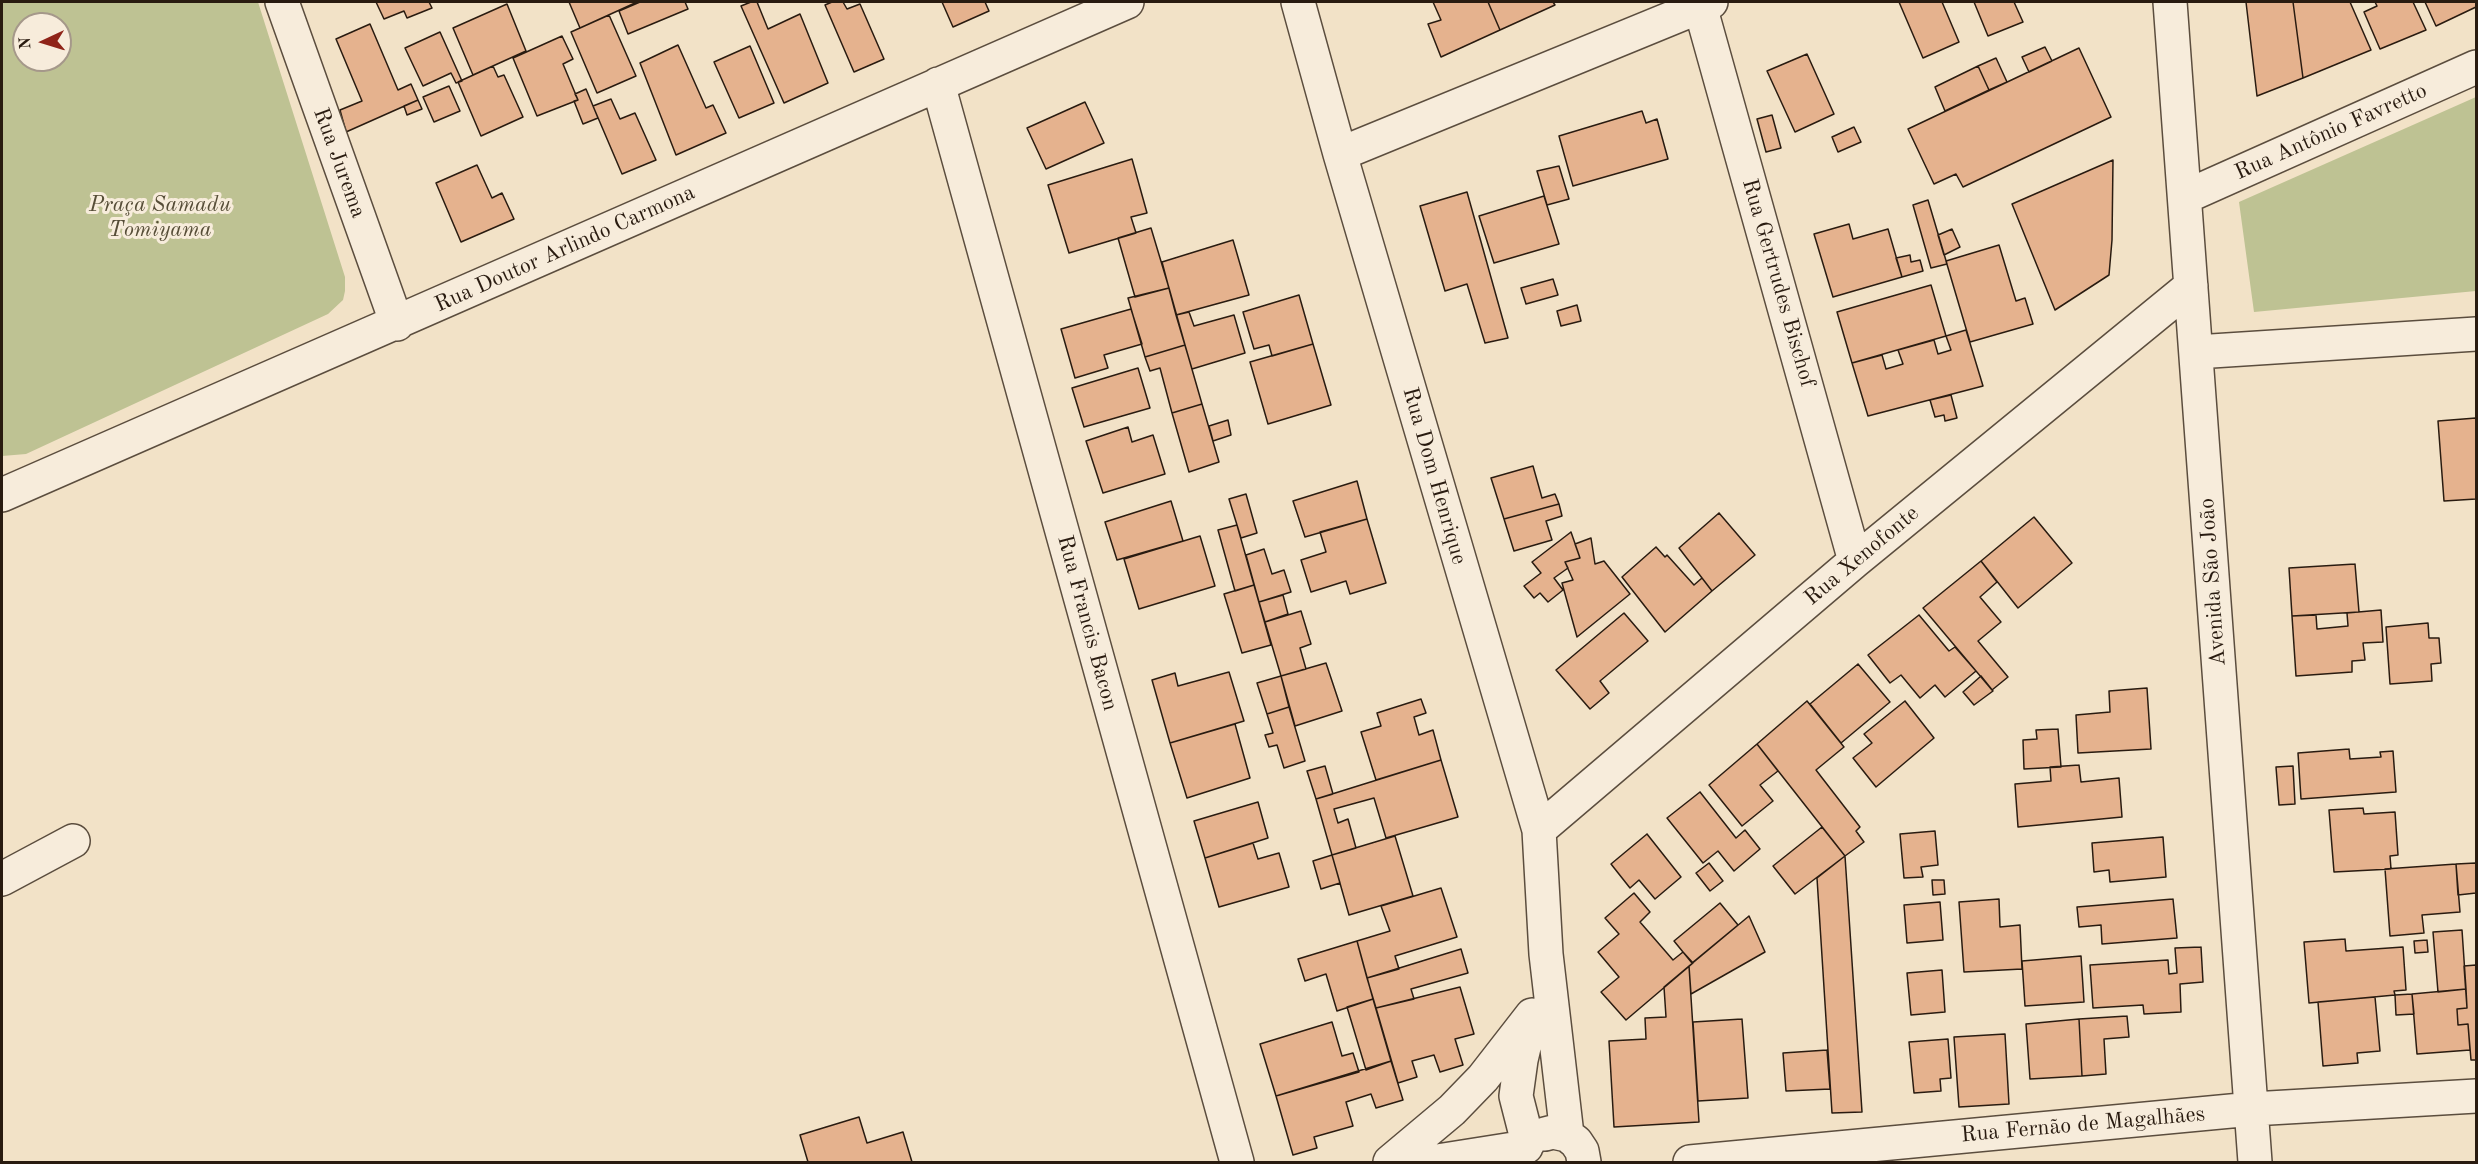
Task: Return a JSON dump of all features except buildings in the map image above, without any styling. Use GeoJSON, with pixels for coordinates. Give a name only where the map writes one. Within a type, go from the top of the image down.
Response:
{"type":"FeatureCollection","features":[{"type":"Feature","properties":{"kind":"street","name":"Rua Jurema"},"geometry":{"type":"LineString","coordinates":[[282,2],[397,324]]}},
{"type":"Feature","properties":{"kind":"street","name":"Rua Doutor Arlindo Carmona"},"geometry":{"type":"LineString","coordinates":[[2,495],[397,324],[1127,2]]}},
{"type":"Feature","properties":{"kind":"street","name":"Rua Dom Henrique"},"geometry":{"type":"LineString","coordinates":[[1298,2],[1340,154],[1539,830],[1546,954],[1567,1135]]}},
{"type":"Feature","properties":{"kind":"street","name":"Avenida São João"},"geometry":{"type":"LineString","coordinates":[[2170,2],[2255,1162]]}},
{"type":"Feature","properties":{"kind":"street"},"geometry":{"type":"LineString","coordinates":[[1340,154],[1706,4]]}},
{"type":"Feature","properties":{"kind":"street","name":"Rua Gertrudes Bischof"},"geometry":{"type":"LineString","coordinates":[[1706,4],[1855,561]]}},
{"type":"Feature","properties":{"kind":"street","name":"Rua Antônio Favretto"},"geometry":{"type":"LineString","coordinates":[[2184,197],[2476,67]]}},
{"type":"Feature","properties":{"kind":"street","name":"Rua Francis Bacon"},"geometry":{"type":"LineString","coordinates":[[938,84],[1237,1162]]}},
{"type":"Feature","properties":{"kind":"street","name":"Rua Xenofonte"},"geometry":{"type":"LineString","coordinates":[[1539,830],[1855,561],[2191,286]]}},
{"type":"Feature","properties":{"kind":"street"},"geometry":{"type":"LineString","coordinates":[[2196,351],[2476,334]]}},
{"type":"Feature","properties":{"kind":"street"},"geometry":{"type":"LineString","coordinates":[[2,879],[73,841]]}},
{"type":"Feature","properties":{"kind":"street","name":"Rua Dom Henrique"},"geometry":{"type":"LineString","coordinates":[[1525,1151],[1516,1096],[1521,1060],[1546,954]]}},
{"type":"Feature","properties":{"kind":"street"},"geometry":{"type":"LineString","coordinates":[[1390,1162],[1452,1110],[1483,1078],[1532,1015]]}},
{"type":"Feature","properties":{"kind":"street","name":"Rua Fernão de Magalhães"},"geometry":{"type":"LineString","coordinates":[[1690,1162],[2252,1108],[2476,1096]]}},
{"type":"Feature","properties":{"kind":"street"},"geometry":{"type":"LineString","coordinates":[[1431,1162],[1525,1151],[1546,1133],[1567,1135],[1582,1151],[1584,1162]]}},
{"type":"Feature","properties":{"kind":"green space","name":"Praça Samadu Tomiyama"},"geometry":{"type":"Polygon","coordinates":[[[2,2],[258,2],[345,277],[343,300],[328,314],[26,454],[2,456],[2,2]]]}},
{"type":"Feature","properties":{"kind":"green space"},"geometry":{"type":"Polygon","coordinates":[[[2476,97],[2476,291],[2254,312],[2239,202],[2476,97]]]}}]}
